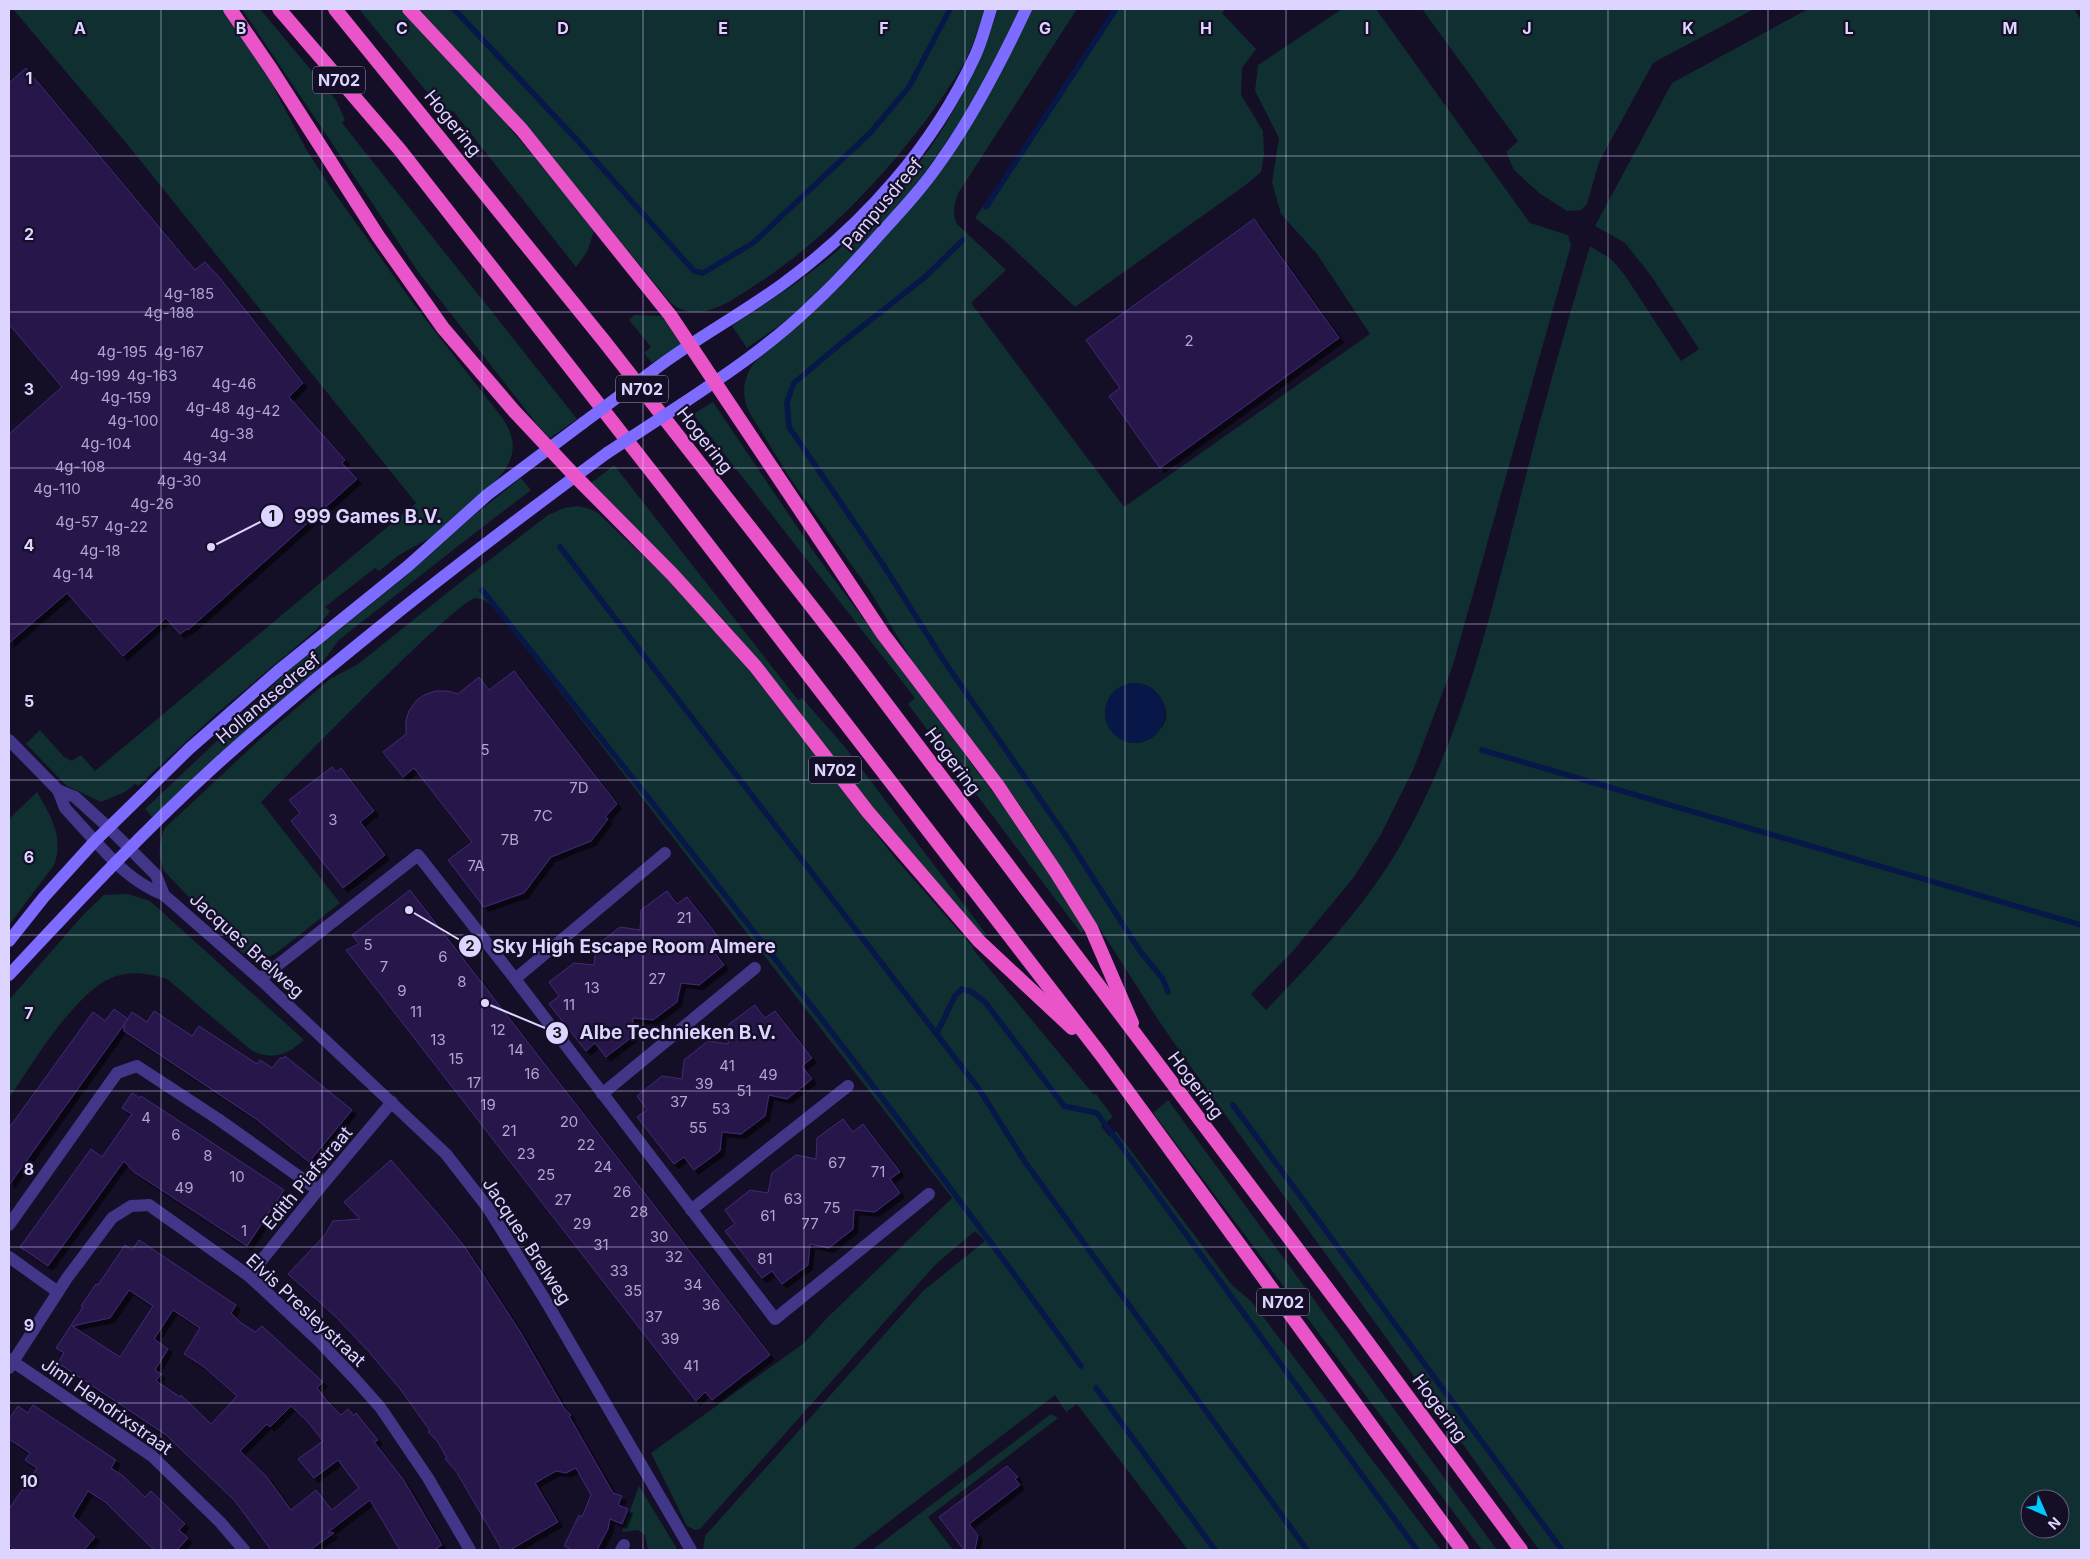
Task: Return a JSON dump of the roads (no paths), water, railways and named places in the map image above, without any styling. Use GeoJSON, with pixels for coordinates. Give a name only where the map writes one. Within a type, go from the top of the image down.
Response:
{"type":"FeatureCollection","features":[{"type":"Feature","properties":{"kind":"highway","name":"N702"},"geometry":{"type":"LineString","coordinates":[[230,9],[271,69],[378,236],[443,328],[514,411],[673,575],[755,666],[868,812],[979,941],[1102,1056]]}},
{"type":"Feature","properties":{"kind":"highway","name":"N702"},"geometry":{"type":"LineString","coordinates":[[279,9],[400,150],[665,489],[1102,1056],[1462,1550]]}},
{"type":"Feature","properties":{"kind":"highway","name":"Hogering"},"geometry":{"type":"LineString","coordinates":[[335,9],[604,341],[851,657],[1351,1320],[1521,1550]]}},
{"type":"Feature","properties":{"kind":"highway","name":"N702"},"geometry":{"type":"LineString","coordinates":[[409,9],[522,130],[670,314],[883,634],[998,786],[1056,872],[1091,928],[1142,1045]]}},
{"type":"Feature","properties":{"kind":"main road","name":"Pampusdreef"},"geometry":{"type":"LineString","coordinates":[[654,370],[689,344],[727,322],[790,278],[843,234],[880,198],[907,167],[950,104],[976,55],[991,9]]}},
{"type":"Feature","properties":{"kind":"main road","name":"Pampusdreef"},"geometry":{"type":"LineString","coordinates":[[682,404],[753,354],[811,307],[903,210],[943,159],[966,122],[1006,52],[1026,9]]}},
{"type":"Feature","properties":{"kind":"main road","name":"Hollandsedreef"},"geometry":{"type":"LineString","coordinates":[[9,941],[44,897],[95,841],[189,749],[254,692],[408,566],[487,495],[548,447],[654,370]]}},
{"type":"Feature","properties":{"kind":"main road","name":"Hollandsedreef"},"geometry":{"type":"LineString","coordinates":[[9,975],[128,848],[226,757],[354,648],[575,476],[682,404]]}},
{"type":"Feature","properties":{"kind":"street"},"geometry":{"type":"LineString","coordinates":[[9,740],[58,790]]}},
{"type":"Feature","properties":{"kind":"street","name":"Jacques Brelweg"},"geometry":{"type":"LineString","coordinates":[[58,790],[75,797],[109,828],[156,875],[164,895]]}},
{"type":"Feature","properties":{"kind":"street","name":"Jacques Brelweg"},"geometry":{"type":"LineString","coordinates":[[58,790],[65,808],[114,862],[145,887],[164,895],[260,979],[446,1154],[488,1208],[544,1298],[691,1550]]}},
{"type":"Feature","properties":{"kind":"street"},"geometry":{"type":"LineString","coordinates":[[515,979],[665,853]]}},
{"type":"Feature","properties":{"kind":"street"},"geometry":{"type":"LineString","coordinates":[[260,979],[418,855],[775,1319],[929,1194]]}},
{"type":"Feature","properties":{"kind":"street"},"geometry":{"type":"LineString","coordinates":[[602,1094],[755,968]]}},
{"type":"Feature","properties":{"kind":"street"},"geometry":{"type":"LineString","coordinates":[[9,1225],[117,1073],[137,1066],[218,1118],[318,1190]]}},
{"type":"Feature","properties":{"kind":"street"},"geometry":{"type":"LineString","coordinates":[[691,1210],[848,1086]]}},
{"type":"Feature","properties":{"kind":"street","name":"Edith Piafstraat"},"geometry":{"type":"LineString","coordinates":[[249,1276],[392,1102]]}},
{"type":"Feature","properties":{"kind":"street","name":"Elvis Presleystraat"},"geometry":{"type":"LineString","coordinates":[[10,1363],[58,1292],[112,1218],[131,1206],[148,1205],[249,1276],[319,1340],[380,1406],[428,1478],[470,1550]]}},
{"type":"Feature","properties":{"kind":"street"},"geometry":{"type":"LineString","coordinates":[[9,1257],[58,1292]]}},
{"type":"Feature","properties":{"kind":"street","name":"Jimi Hendrixstraat"},"geometry":{"type":"LineString","coordinates":[[10,1363],[152,1456],[220,1522],[244,1550]]}},
{"type":"Feature","properties":{"kind":"water"},"geometry":{"type":"Polygon","coordinates":[[[1135,683],[1152,688],[1160,696],[1165,713],[1160,730],[1152,738],[1135,743],[1118,738],[1110,730],[1105,713],[1110,696],[1118,688],[1135,683]]]}},
{"type":"Feature","properties":{"kind":"waterway"},"geometry":{"type":"LineString","coordinates":[[454,9],[578,141],[694,271],[703,273],[753,243],[870,133],[909,87],[950,9]]}},
{"type":"Feature","properties":{"kind":"waterway"},"geometry":{"type":"LineString","coordinates":[[986,207],[1116,9]]}},
{"type":"Feature","properties":{"kind":"waterway"},"geometry":{"type":"LineString","coordinates":[[963,240],[925,277],[794,383],[787,402],[789,427],[884,566],[944,661],[1068,839],[1140,951],[1163,979],[1168,992]]}},
{"type":"Feature","properties":{"kind":"waterway"},"geometry":{"type":"LineString","coordinates":[[560,547],[979,1089],[1025,1162],[1307,1550]]}},
{"type":"Feature","properties":{"kind":"waterway"},"geometry":{"type":"LineString","coordinates":[[482,590],[635,781],[862,1071],[1081,1366]]}},
{"type":"Feature","properties":{"kind":"waterway"},"geometry":{"type":"LineString","coordinates":[[1482,750],[2081,925]]}},
{"type":"Feature","properties":{"kind":"waterway"},"geometry":{"type":"LineString","coordinates":[[937,1033],[955,996],[962,989],[972,992],[985,1002],[1064,1106],[1097,1113],[1417,1550]]}},
{"type":"Feature","properties":{"kind":"waterway"},"geometry":{"type":"LineString","coordinates":[[1233,1105],[1562,1550]]}},
{"type":"Feature","properties":{"kind":"waterway"},"geometry":{"type":"LineString","coordinates":[[1096,1388],[1215,1550]]}},
{"type":"Feature","properties":{"kind":"place","name":"999 Games B.V."},"geometry":{"type":"Point","coordinates":[211,547]}},
{"type":"Feature","properties":{"kind":"place","name":"Sky High Escape Room Almere"},"geometry":{"type":"Point","coordinates":[409,910]}},
{"type":"Feature","properties":{"kind":"place","name":"Albe Technieken B.V."},"geometry":{"type":"Point","coordinates":[485,1003]}}]}
